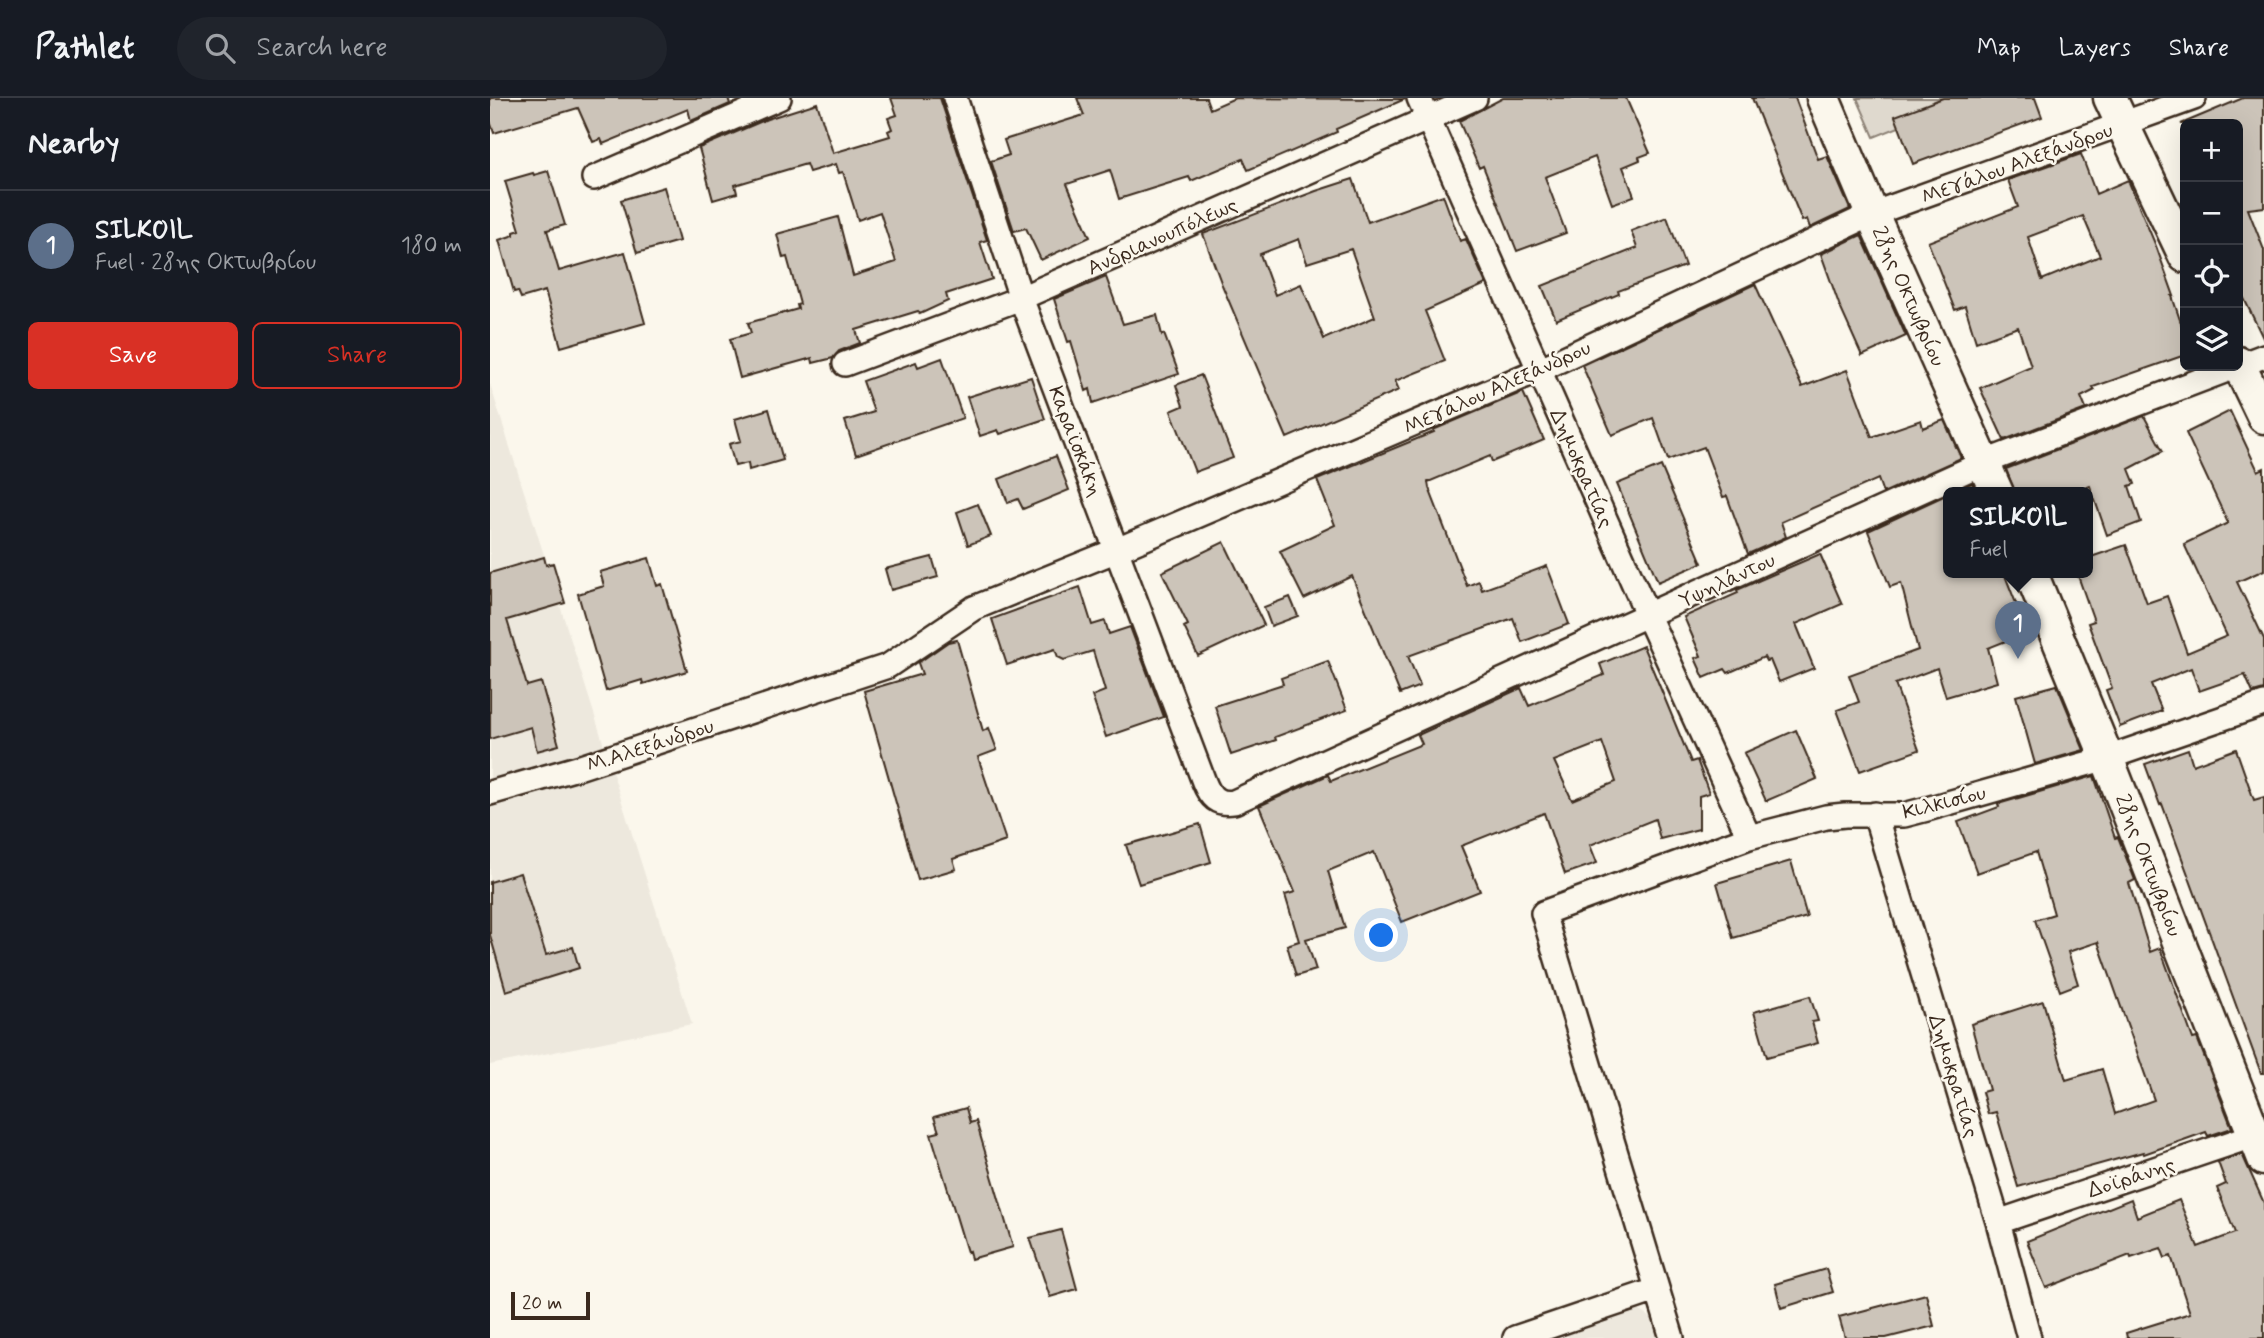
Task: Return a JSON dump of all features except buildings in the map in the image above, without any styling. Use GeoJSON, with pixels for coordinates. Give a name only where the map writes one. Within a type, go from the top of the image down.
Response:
{"type":"FeatureCollection","features":[{"type":"Feature","properties":{"kind":"main road","name":"28ης Οκτωβρίου"},"geometry":{"type":"LineString","coordinates":[[1823,98],[1994,487]]}},
{"type":"Feature","properties":{"kind":"main road"},"geometry":{"type":"LineString","coordinates":[[2115,112],[2180,246]]}},
{"type":"Feature","properties":{"kind":"main road"},"geometry":{"type":"LineString","coordinates":[[2247,362],[2264,417]]}},
{"type":"Feature","properties":{"kind":"main road","name":"28ης Οκτωβρίου"},"geometry":{"type":"LineString","coordinates":[[2033,578],[2261,1142]]}},
{"type":"Feature","properties":{"kind":"street"},"geometry":{"type":"LineString","coordinates":[[594,178],[779,98]]}},
{"type":"Feature","properties":{"kind":"street","name":"Καραϊσκάκη"},"geometry":{"type":"LineString","coordinates":[[954,98],[1021,298],[1204,782]]}},
{"type":"Feature","properties":{"kind":"street","name":"Δημοκρατίας"},"geometry":{"type":"LineString","coordinates":[[1419,98],[1648,616],[1749,837]]}},
{"type":"Feature","properties":{"kind":"street","name":"Ανδριανουπόλεως"},"geometry":{"type":"LineString","coordinates":[[845,364],[1021,298],[1475,98]]}},
{"type":"Feature","properties":{"kind":"street","name":"Μεγάλου Αλεξάνδρου"},"geometry":{"type":"LineString","coordinates":[[810,693],[888,666],[974,608],[1539,370],[1872,214],[2115,112],[2194,98]]}},
{"type":"Feature","properties":{"kind":"street","name":"Υψηλάντου"},"geometry":{"type":"LineString","coordinates":[[1204,782],[1211,797],[1218,802],[1234,802],[1984,462],[2247,362]]}},
{"type":"Feature","properties":{"kind":"street","name":"Μ.Αλεξάνδρου"},"geometry":{"type":"LineString","coordinates":[[490,793],[581,767],[810,693]]}},
{"type":"Feature","properties":{"kind":"street","name":"Κιλκισίου"},"geometry":{"type":"LineString","coordinates":[[1656,1290],[1543,913],[1749,837],[1826,817],[1904,815],[1927,810],[2107,758],[2264,704]]}},
{"type":"Feature","properties":{"kind":"street","name":"Δημοκρατίας"},"geometry":{"type":"LineString","coordinates":[[1875,814],[1998,1222],[2029,1338]]}},
{"type":"Feature","properties":{"kind":"street","name":"Δοϊράνης"},"geometry":{"type":"LineString","coordinates":[[1998,1222],[2261,1142]]}},
{"type":"Feature","properties":{"kind":"street"},"geometry":{"type":"LineString","coordinates":[[1515,1338],[1656,1290],[1672,1338]]}},
{"type":"Feature","properties":{"kind":"shaded area"},"geometry":{"type":"Polygon","coordinates":[[[1857,98],[1971,98],[1874,137],[1857,98]]]}},
{"type":"Feature","properties":{"kind":"shaded area"},"geometry":{"type":"Polygon","coordinates":[[[490,384],[692,1024],[490,1065],[490,384]]]}},
{"type":"Feature","properties":{"kind":"shaded area"},"geometry":{"type":"Polygon","coordinates":[[[1637,1309],[1660,1323],[1665,1338],[1568,1338],[1566,1332],[1637,1309]]]}},
{"type":"Feature","properties":{"kind":"place","name":"SILKOIL"},"geometry":{"type":"Point","coordinates":[2018,659]}}]}
